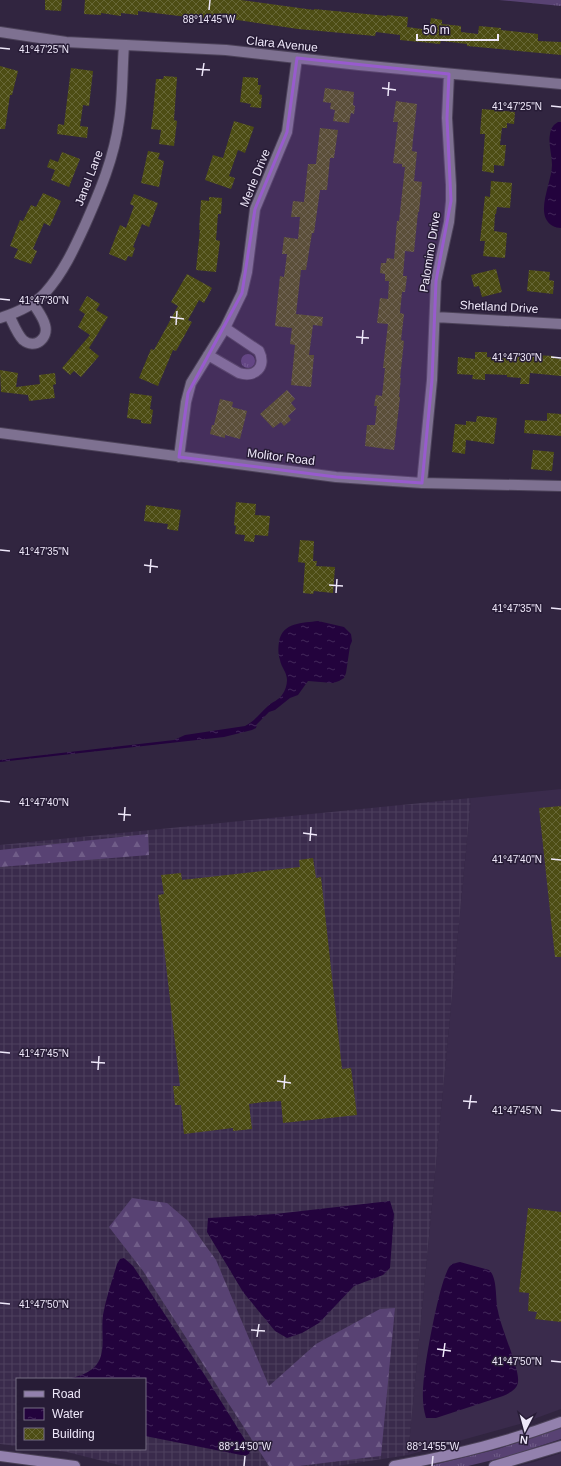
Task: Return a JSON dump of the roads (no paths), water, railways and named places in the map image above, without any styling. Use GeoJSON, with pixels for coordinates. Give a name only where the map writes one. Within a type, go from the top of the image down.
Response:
{"type":"FeatureCollection","features":[{"type":"Feature","properties":{"kind":"street","name":"Clara Avenue"},"geometry":{"type":"LineString","coordinates":[[0,32],[66,42],[213,49],[561,84]]}},
{"type":"Feature","properties":{"kind":"street","name":"Janel Lane"},"geometry":{"type":"LineString","coordinates":[[33,303],[43,318],[46,325],[46,332],[45,337],[41,341],[32,344],[23,339],[5,317],[33,303],[56,280],[71,256],[108,172],[119,122],[124,45]]}},
{"type":"Feature","properties":{"kind":"street","name":"Merle Drive"},"geometry":{"type":"LineString","coordinates":[[179,457],[188,393],[191,383],[225,328],[246,282],[255,210],[287,132],[297,58]]}},
{"type":"Feature","properties":{"kind":"street","name":"Palomino Drive"},"geometry":{"type":"LineString","coordinates":[[422,483],[432,380],[436,281],[448,228],[451,201],[447,118],[450,74]]}},
{"type":"Feature","properties":{"kind":"street","name":"Shetland Drive"},"geometry":{"type":"LineString","coordinates":[[435,317],[561,324]]}},
{"type":"Feature","properties":{"kind":"street"},"geometry":{"type":"LineString","coordinates":[[208,355],[245,375],[250,375],[259,368],[262,363],[261,356],[258,351],[225,328]]}},
{"type":"Feature","properties":{"kind":"street","name":"Molitor Road"},"geometry":{"type":"LineString","coordinates":[[0,433],[336,477],[422,483],[561,486]]}},
{"type":"Feature","properties":{"kind":"street"},"geometry":{"type":"LineString","coordinates":[[394,1466],[428,1460],[502,1442],[561,1422]]}},
{"type":"Feature","properties":{"kind":"street"},"geometry":{"type":"LineString","coordinates":[[494,1466],[561,1446]]}},
{"type":"Feature","properties":{"kind":"street"},"geometry":{"type":"LineString","coordinates":[[0,1456],[75,1466]]}},
{"type":"Feature","properties":{"kind":"water"},"geometry":{"type":"Polygon","coordinates":[[[558,122],[561,122],[561,228],[552,226],[547,221],[544,213],[552,165],[549,142],[550,134],[552,127],[558,122]]]}},
{"type":"Feature","properties":{"kind":"water"},"geometry":{"type":"Polygon","coordinates":[[[318,621],[344,627],[351,634],[352,641],[344,678],[333,683],[308,681],[298,695],[290,698],[275,710],[269,712],[257,724],[256,728],[252,730],[224,737],[0,762],[0,760],[174,740],[185,735],[245,726],[279,698],[285,690],[287,677],[281,663],[278,649],[281,635],[289,627],[294,625],[318,621]]]}},
{"type":"Feature","properties":{"kind":"water"},"geometry":{"type":"Polygon","coordinates":[[[390,1201],[394,1214],[390,1268],[383,1275],[354,1286],[319,1323],[302,1333],[287,1338],[275,1331],[243,1292],[207,1232],[208,1218],[275,1214],[390,1201]]]}},
{"type":"Feature","properties":{"kind":"water"},"geometry":{"type":"Polygon","coordinates":[[[124,1258],[133,1266],[204,1374],[250,1448],[250,1453],[247,1455],[146,1436],[146,1378],[72,1378],[86,1373],[93,1368],[101,1355],[103,1315],[117,1264],[120,1259],[124,1258]]]}},
{"type":"Feature","properties":{"kind":"water"},"geometry":{"type":"Polygon","coordinates":[[[460,1262],[489,1270],[494,1278],[500,1319],[516,1368],[518,1382],[514,1389],[503,1396],[436,1418],[426,1418],[423,1399],[425,1369],[435,1314],[447,1271],[452,1264],[460,1262]]]}}]}
